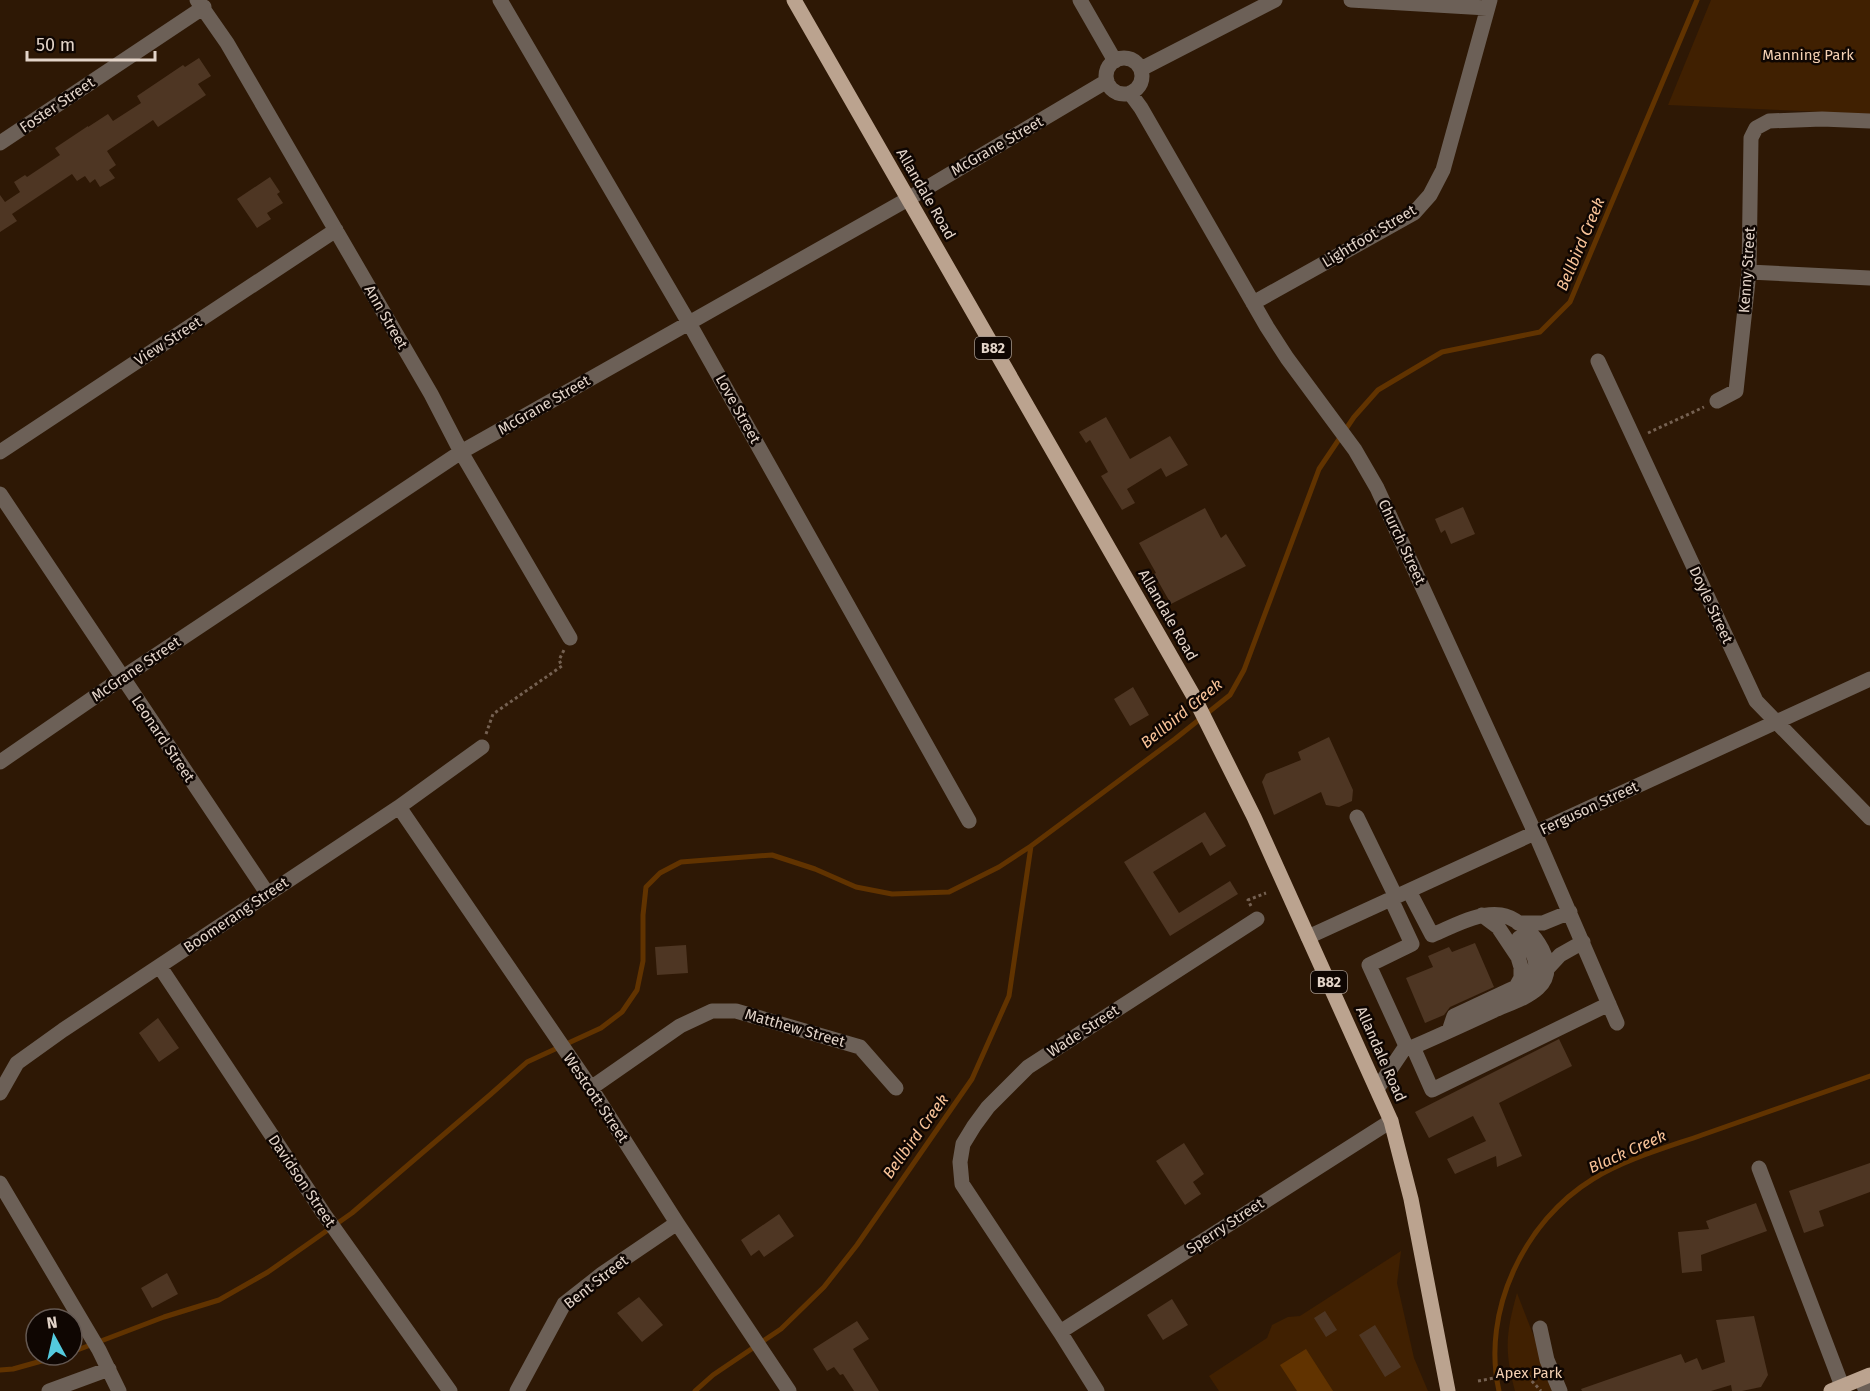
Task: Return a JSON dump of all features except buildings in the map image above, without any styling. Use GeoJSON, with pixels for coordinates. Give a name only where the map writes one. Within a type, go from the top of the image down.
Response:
{"type":"FeatureCollection","features":[{"type":"Feature","properties":{"kind":"main road","name":"Allandale Road"},"geometry":{"type":"LineString","coordinates":[[794,0],[1193,695],[1218,743],[1390,1121],[1411,1199],[1448,1391]]}},
{"type":"Feature","properties":{"kind":"main road"},"geometry":{"type":"LineString","coordinates":[[1836,1389],[1866,1382]]}},
{"type":"Feature","properties":{"kind":"street","name":"Love Street"},"geometry":{"type":"LineString","coordinates":[[500,0],[689,322],[969,821]]}},
{"type":"Feature","properties":{"kind":"street"},"geometry":{"type":"LineString","coordinates":[[1080,0],[1115,61]]}},
{"type":"Feature","properties":{"kind":"street"},"geometry":{"type":"LineString","coordinates":[[1141,69],[1275,0]]}},
{"type":"Feature","properties":{"kind":"street"},"geometry":{"type":"LineString","coordinates":[[1351,0],[1488,4]]}},
{"type":"Feature","properties":{"kind":"street","name":"Foster Street"},"geometry":{"type":"LineString","coordinates":[[0,143],[201,3]]}},
{"type":"Feature","properties":{"kind":"street","name":"Ann Street"},"geometry":{"type":"LineString","coordinates":[[201,3],[227,43],[336,230],[431,394],[461,452],[570,638]]}},
{"type":"Feature","properties":{"kind":"street","name":"Lightfoot Street"},"geometry":{"type":"LineString","coordinates":[[1253,303],[1414,213],[1430,195],[1443,170],[1488,4]]}},
{"type":"Feature","properties":{"kind":"street"},"geometry":{"type":"LineString","coordinates":[[1120,58],[1130,59],[1141,69],[1141,81],[1130,93],[1116,92],[1107,81],[1108,70],[1115,61],[1120,58]]}},
{"type":"Feature","properties":{"kind":"street","name":"McGrane Street"},"geometry":{"type":"LineString","coordinates":[[0,762],[461,452],[908,199],[1107,81]]}},
{"type":"Feature","properties":{"kind":"street","name":"Church Street"},"geometry":{"type":"LineString","coordinates":[[1130,93],[1141,108],[1287,358],[1355,450],[1377,488],[1535,833],[1617,1023]]}},
{"type":"Feature","properties":{"kind":"street","name":"Kenny Street"},"geometry":{"type":"LineString","coordinates":[[1717,401],[1736,391],[1749,272],[1751,138],[1756,128],[1769,121],[1822,119],[1870,121]]}},
{"type":"Feature","properties":{"kind":"street","name":"View Street"},"geometry":{"type":"LineString","coordinates":[[0,452],[336,230]]}},
{"type":"Feature","properties":{"kind":"street"},"geometry":{"type":"LineString","coordinates":[[1749,272],[1870,278]]}},
{"type":"Feature","properties":{"kind":"street","name":"Doyle Street"},"geometry":{"type":"LineString","coordinates":[[1598,361],[1756,701],[1870,818]]}},
{"type":"Feature","properties":{"kind":"street","name":"Leonard Street"},"geometry":{"type":"LineString","coordinates":[[0,494],[267,893]]}},
{"type":"Feature","properties":{"kind":"street","name":"Ferguson Street"},"geometry":{"type":"LineString","coordinates":[[1308,937],[1870,679]]}},
{"type":"Feature","properties":{"kind":"street","name":"Boomerang Street"},"geometry":{"type":"LineString","coordinates":[[0,1093],[17,1063],[267,893],[399,807],[482,747]]}},
{"type":"Feature","properties":{"kind":"street","name":"Westcott Street"},"geometry":{"type":"LineString","coordinates":[[399,807],[591,1088],[677,1223],[789,1391]]}},
{"type":"Feature","properties":{"kind":"street"},"geometry":{"type":"LineString","coordinates":[[1358,817],[1399,896],[1432,936]]}},
{"type":"Feature","properties":{"kind":"street"},"geometry":{"type":"LineString","coordinates":[[1399,896],[1412,944]]}},
{"type":"Feature","properties":{"kind":"street"},"geometry":{"type":"LineString","coordinates":[[1518,923],[1543,923],[1569,912]]}},
{"type":"Feature","properties":{"kind":"street"},"geometry":{"type":"LineString","coordinates":[[1449,1031],[1454,1016],[1516,987],[1521,978],[1521,967],[1512,947],[1498,927],[1482,915]]}},
{"type":"Feature","properties":{"kind":"street"},"geometry":{"type":"LineString","coordinates":[[1377,1089],[1409,1047],[1520,999],[1539,988],[1548,968],[1542,948],[1518,923],[1504,915],[1482,915],[1412,944],[1369,965],[1409,1047],[1432,1090],[1609,1004]]}},
{"type":"Feature","properties":{"kind":"street","name":"Wade Street"},"geometry":{"type":"LineString","coordinates":[[1060,1332],[962,1184],[960,1162],[963,1144],[988,1107],[1028,1067],[1257,919]]}},
{"type":"Feature","properties":{"kind":"street"},"geometry":{"type":"LineString","coordinates":[[1548,968],[1560,955],[1583,942]]}},
{"type":"Feature","properties":{"kind":"street","name":"Davidson Street"},"geometry":{"type":"LineString","coordinates":[[160,967],[324,1214],[450,1391]]}},
{"type":"Feature","properties":{"kind":"street","name":"Matthew Street"},"geometry":{"type":"LineString","coordinates":[[591,1088],[680,1026],[712,1011],[736,1011],[860,1047],[896,1088]]}},
{"type":"Feature","properties":{"kind":"street","name":"Sperry Street"},"geometry":{"type":"LineString","coordinates":[[1060,1332],[1390,1121]]}},
{"type":"Feature","properties":{"kind":"street"},"geometry":{"type":"LineString","coordinates":[[1759,1168],[1836,1389]]}},
{"type":"Feature","properties":{"kind":"street"},"geometry":{"type":"LineString","coordinates":[[0,1183],[90,1334],[119,1391]]}},
{"type":"Feature","properties":{"kind":"street","name":"Bent Street"},"geometry":{"type":"LineString","coordinates":[[517,1391],[564,1304],[602,1274],[677,1223]]}},
{"type":"Feature","properties":{"kind":"street"},"geometry":{"type":"LineString","coordinates":[[1540,1328],[1547,1360],[1560,1391]]}},
{"type":"Feature","properties":{"kind":"street"},"geometry":{"type":"LineString","coordinates":[[1060,1332],[1097,1391]]}},
{"type":"Feature","properties":{"kind":"street"},"geometry":{"type":"LineString","coordinates":[[49,1391],[109,1369]]}},
{"type":"Feature","properties":{"kind":"path"},"geometry":{"type":"LineString","coordinates":[[1633,440],[1717,401]]}},
{"type":"Feature","properties":{"kind":"path"},"geometry":{"type":"LineString","coordinates":[[482,747],[493,714],[562,666],[559,660],[570,638]]}},
{"type":"Feature","properties":{"kind":"path"},"geometry":{"type":"LineString","coordinates":[[1478,1381],[1527,1371],[1531,1380],[1541,1391]]}},
{"type":"Feature","properties":{"kind":"green space","name":"Manning Park"},"geometry":{"type":"Polygon","coordinates":[[[1711,0],[1870,0],[1870,114],[1668,105],[1711,0]]]}},
{"type":"Feature","properties":{"kind":"green space"},"geometry":{"type":"Polygon","coordinates":[[[1401,1251],[1397,1283],[1414,1358],[1428,1391],[1219,1391],[1209,1376],[1267,1338],[1272,1325],[1288,1317],[1300,1316],[1401,1251]]]}},
{"type":"Feature","properties":{"kind":"green space","name":"Apex Park"},"geometry":{"type":"Polygon","coordinates":[[[1517,1293],[1555,1391],[1515,1391],[1509,1364],[1508,1342],[1510,1319],[1517,1293]]]}},
{"type":"Feature","properties":{"kind":"shaded area"},"geometry":{"type":"Polygon","coordinates":[[[1306,1349],[1333,1391],[1297,1391],[1280,1365],[1306,1349]]]}},
{"type":"Feature","properties":{"kind":"waterway","name":"Bellbird Creek"},"geometry":{"type":"LineString","coordinates":[[695,1391],[713,1375],[781,1329],[824,1287],[857,1245],[972,1079],[1009,996],[1031,846],[1175,739],[1230,695],[1244,670],[1319,469],[1354,417],[1378,390],[1442,352],[1540,332],[1570,302],[1697,0]]}},
{"type":"Feature","properties":{"kind":"waterway"},"geometry":{"type":"LineString","coordinates":[[84,1347],[164,1317],[219,1300],[268,1272],[352,1213],[527,1062],[601,1028],[622,1012],[637,990],[643,961],[643,915],[646,887],[660,873],[681,862],[772,855],[815,869],[856,887],[892,894],[949,892],[999,867],[1031,846]]}},
{"type":"Feature","properties":{"kind":"waterway","name":"Black Creek"},"geometry":{"type":"LineString","coordinates":[[1499,1391],[1495,1361],[1496,1330],[1513,1271],[1528,1244],[1568,1197],[1593,1179],[1632,1160],[1870,1076]]}},
{"type":"Feature","properties":{"kind":"waterway"},"geometry":{"type":"LineString","coordinates":[[0,1370],[24,1366]]}}]}
